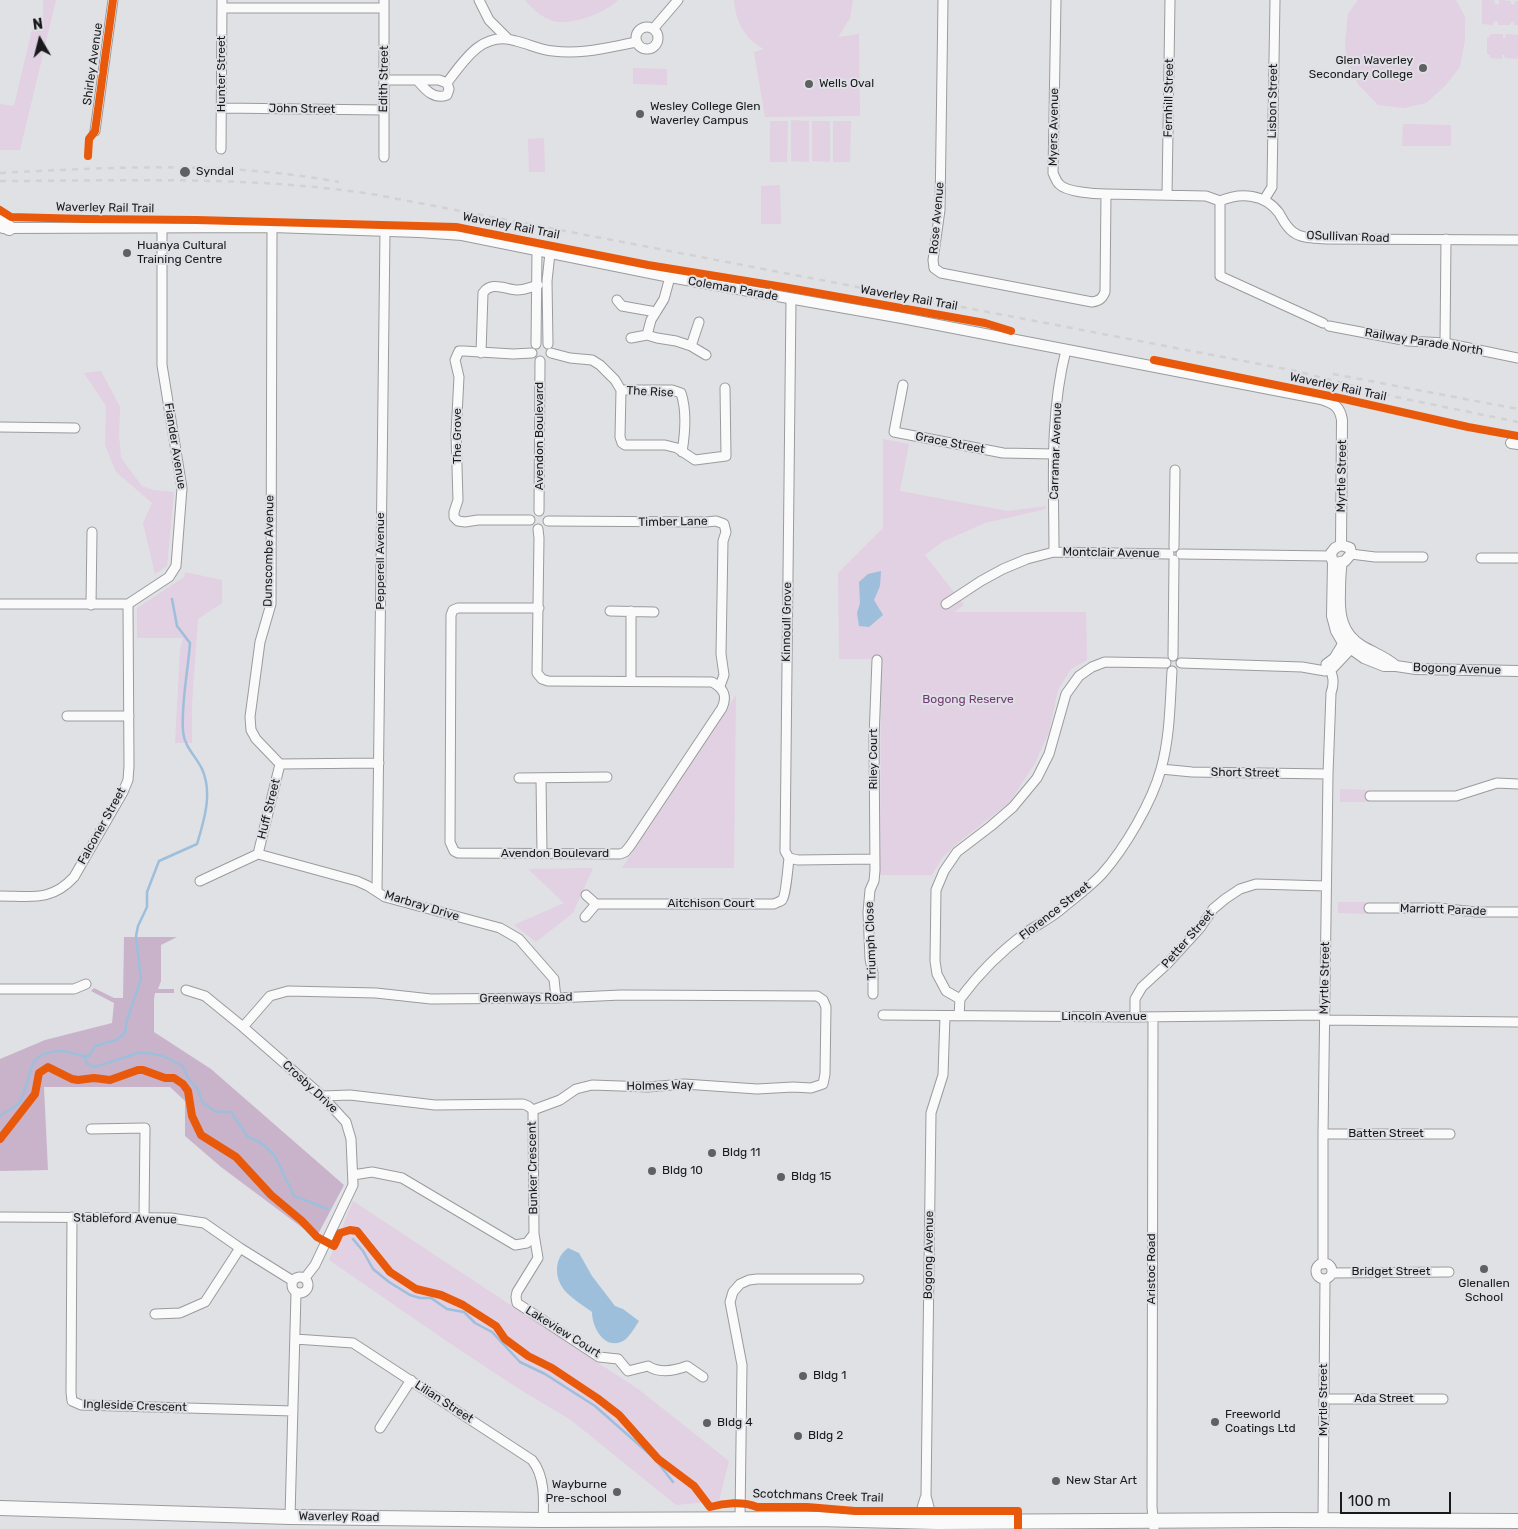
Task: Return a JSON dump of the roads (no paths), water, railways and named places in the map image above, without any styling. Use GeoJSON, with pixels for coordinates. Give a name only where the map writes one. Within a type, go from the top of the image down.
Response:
{"type":"FeatureCollection","features":[{"type":"Feature","properties":{"kind":"main road","name":"Waverley Road"},"geometry":{"type":"LineString","coordinates":[[0,1508],[290,1516],[542,1520],[569,1524],[740,1519],[818,1524],[910,1521],[1153,1525],[1323,1520],[1518,1521]]}},
{"type":"Feature","properties":{"kind":"street","name":"Shirley Avenue"},"geometry":{"type":"LineString","coordinates":[[95,131],[113,0]]}},
{"type":"Feature","properties":{"kind":"street"},"geometry":{"type":"LineString","coordinates":[[479,0],[489,20],[507,38]]}},
{"type":"Feature","properties":{"kind":"street"},"geometry":{"type":"LineString","coordinates":[[654,28],[678,0]]}},
{"type":"Feature","properties":{"kind":"street","name":"Rose Avenue"},"geometry":{"type":"LineString","coordinates":[[943,0],[940,210],[933,260],[934,268],[941,273],[1092,302],[1098,301],[1105,292],[1106,194]]}},
{"type":"Feature","properties":{"kind":"street","name":"Myers Avenue"},"geometry":{"type":"LineString","coordinates":[[1056,0],[1053,174],[1056,182],[1061,186],[1090,193],[1106,194]]}},
{"type":"Feature","properties":{"kind":"street","name":"Fernhill Street"},"geometry":{"type":"LineString","coordinates":[[1167,195],[1170,0]]}},
{"type":"Feature","properties":{"kind":"street","name":"Lisbon Street"},"geometry":{"type":"LineString","coordinates":[[1264,200],[1272,188],[1275,0]]}},
{"type":"Feature","properties":{"kind":"street"},"geometry":{"type":"LineString","coordinates":[[222,4],[384,4]]}},
{"type":"Feature","properties":{"kind":"street","name":"Hunter Street"},"geometry":{"type":"LineString","coordinates":[[221,149],[222,4]]}},
{"type":"Feature","properties":{"kind":"street","name":"Edith Street"},"geometry":{"type":"LineString","coordinates":[[384,4],[384,157]]}},
{"type":"Feature","properties":{"kind":"street"},"geometry":{"type":"LineString","coordinates":[[646,27],[654,28],[658,39],[653,48],[642,48],[637,42],[638,32],[646,27]]}},
{"type":"Feature","properties":{"kind":"street"},"geometry":{"type":"LineString","coordinates":[[417,80],[427,92],[434,96],[441,97],[446,95],[447,83],[461,63],[474,50],[488,41],[507,38],[541,49],[570,52],[600,50],[637,42]]}},
{"type":"Feature","properties":{"kind":"street"},"geometry":{"type":"LineString","coordinates":[[384,80],[439,80],[447,83]]}},
{"type":"Feature","properties":{"kind":"street","name":"John Street"},"geometry":{"type":"LineString","coordinates":[[222,108],[383,110]]}},
{"type":"Feature","properties":{"kind":"street"},"geometry":{"type":"LineString","coordinates":[[1106,194],[1206,196],[1220,201],[1232,196],[1253,196],[1264,200]]}},
{"type":"Feature","properties":{"kind":"street","name":"OSullivan Road"},"geometry":{"type":"LineString","coordinates":[[1264,200],[1272,206],[1286,226],[1293,232],[1306,237],[1326,239],[1518,240]]}},
{"type":"Feature","properties":{"kind":"street","name":"Railway Parade North"},"geometry":{"type":"LineString","coordinates":[[1220,201],[1220,276],[1326,325],[1408,341],[1445,343],[1518,358]]}},
{"type":"Feature","properties":{"kind":"street","name":"Coleman Parade"},"geometry":{"type":"LineString","coordinates":[[3,225],[272,226],[462,235],[670,277],[791,300],[902,318],[1321,399],[1329,401],[1338,408]]}},
{"type":"Feature","properties":{"kind":"street","name":"Fiander Avenue"},"geometry":{"type":"LineString","coordinates":[[128,604],[169,577],[176,566],[182,502],[182,488],[162,365],[162,226]]}},
{"type":"Feature","properties":{"kind":"street","name":"Dunscombe Avenue"},"geometry":{"type":"LineString","coordinates":[[272,226],[271,604],[260,642],[250,717],[251,730],[256,739],[280,764]]}},
{"type":"Feature","properties":{"kind":"street","name":"Pepperell Avenue"},"geometry":{"type":"LineString","coordinates":[[377,891],[385,231]]}},
{"type":"Feature","properties":{"kind":"street"},"geometry":{"type":"LineString","coordinates":[[1445,343],[1446,239]]}},
{"type":"Feature","properties":{"kind":"street"},"geometry":{"type":"LineString","coordinates":[[537,251],[536,344],[532,353],[534,358],[540,361],[548,359],[549,349],[547,281],[550,253]]}},
{"type":"Feature","properties":{"kind":"street"},"geometry":{"type":"LineString","coordinates":[[647,335],[652,320],[664,300],[670,277]]}},
{"type":"Feature","properties":{"kind":"street"},"geometry":{"type":"LineString","coordinates":[[481,353],[482,293],[490,287],[517,290],[538,285]]}},
{"type":"Feature","properties":{"kind":"street"},"geometry":{"type":"LineString","coordinates":[[617,300],[622,306],[656,312]]}},
{"type":"Feature","properties":{"kind":"street","name":"Kinnoull Grove"},"geometry":{"type":"LineString","coordinates":[[789,858],[785,851],[785,833],[791,300]]}},
{"type":"Feature","properties":{"kind":"street"},"geometry":{"type":"LineString","coordinates":[[691,346],[699,322]]}},
{"type":"Feature","properties":{"kind":"street"},"geometry":{"type":"LineString","coordinates":[[631,338],[647,335],[676,340],[706,355]]}},
{"type":"Feature","properties":{"kind":"street"},"geometry":{"type":"LineString","coordinates":[[536,344],[543,342],[549,349]]}},
{"type":"Feature","properties":{"kind":"street","name":"The Rise"},"geometry":{"type":"LineString","coordinates":[[549,349],[570,358],[592,360],[616,380],[621,390],[620,436],[622,443],[625,445],[665,445],[677,448],[695,460],[726,456],[725,388]]}},
{"type":"Feature","properties":{"kind":"street","name":"Carramar Avenue"},"geometry":{"type":"LineString","coordinates":[[1054,552],[1056,406],[1066,350]]}},
{"type":"Feature","properties":{"kind":"street","name":"The Grove"},"geometry":{"type":"LineString","coordinates":[[530,520],[478,520],[465,522],[454,518],[458,500],[456,434],[459,377],[455,360],[459,351],[532,353]]}},
{"type":"Feature","properties":{"kind":"street","name":"Avendon Boulevard"},"geometry":{"type":"LineString","coordinates":[[539,511],[540,361]]}},
{"type":"Feature","properties":{"kind":"street","name":"Grace Street"},"geometry":{"type":"LineString","coordinates":[[903,385],[894,432],[1003,453],[1054,454]]}},
{"type":"Feature","properties":{"kind":"street","name":"The Rise"},"geometry":{"type":"LineString","coordinates":[[621,390],[672,390],[681,393],[684,403],[682,452]]}},
{"type":"Feature","properties":{"kind":"street","name":"Myrtle Street"},"geometry":{"type":"LineString","coordinates":[[1338,408],[1342,420],[1341,545]]}},
{"type":"Feature","properties":{"kind":"street"},"geometry":{"type":"LineString","coordinates":[[0,427],[76,428]]}},
{"type":"Feature","properties":{"kind":"street"},"geometry":{"type":"LineString","coordinates":[[1173,656],[1175,470]]}},
{"type":"Feature","properties":{"kind":"street"},"geometry":{"type":"LineString","coordinates":[[539,511],[545,514],[548,521],[545,526],[538,529],[532,526],[530,520],[532,514],[539,511]]}},
{"type":"Feature","properties":{"kind":"street","name":"Timber Lane"},"geometry":{"type":"LineString","coordinates":[[548,521],[716,521],[724,524],[726,532],[724,541],[722,654],[724,675],[720,686]]}},
{"type":"Feature","properties":{"kind":"street"},"geometry":{"type":"LineString","coordinates":[[538,529],[540,538],[537,673],[542,679],[548,681],[712,682],[720,686]]}},
{"type":"Feature","properties":{"kind":"street"},"geometry":{"type":"LineString","coordinates":[[91,605],[92,532]]}},
{"type":"Feature","properties":{"kind":"street"},"geometry":{"type":"LineString","coordinates":[[1181,663],[1302,667],[1311,665],[1326,667],[1347,646],[1336,631],[1332,616],[1335,560],[1333,550],[1341,545],[1350,548],[1351,554],[1347,559],[1335,560]]}},
{"type":"Feature","properties":{"kind":"street","name":"Montclair Avenue"},"geometry":{"type":"LineString","coordinates":[[946,604],[1003,569],[1027,559],[1054,552],[1335,560]]}},
{"type":"Feature","properties":{"kind":"street"},"geometry":{"type":"LineString","coordinates":[[1351,554],[1375,557],[1422,557]]}},
{"type":"Feature","properties":{"kind":"street"},"geometry":{"type":"LineString","coordinates":[[1481,558],[1518,558]]}},
{"type":"Feature","properties":{"kind":"street","name":"Bogong Avenue"},"geometry":{"type":"LineString","coordinates":[[1335,560],[1340,576],[1340,617],[1348,634],[1363,647],[1387,658],[1396,666]]}},
{"type":"Feature","properties":{"kind":"street"},"geometry":{"type":"LineString","coordinates":[[0,604],[128,604]]}},
{"type":"Feature","properties":{"kind":"street","name":"Falconer Street"},"geometry":{"type":"LineString","coordinates":[[0,896],[40,897],[64,888],[74,877],[123,792],[128,780],[128,604]]}},
{"type":"Feature","properties":{"kind":"street","name":"Avendon Boulevard"},"geometry":{"type":"LineString","coordinates":[[538,608],[458,608],[453,610],[451,615],[450,842],[454,851],[458,853],[620,854],[625,852],[722,708],[725,696],[720,686]]}},
{"type":"Feature","properties":{"kind":"street"},"geometry":{"type":"LineString","coordinates":[[610,611],[654,612]]}},
{"type":"Feature","properties":{"kind":"street"},"geometry":{"type":"LineString","coordinates":[[631,611],[631,681]]}},
{"type":"Feature","properties":{"kind":"street","name":"Bogong Avenue"},"geometry":{"type":"LineString","coordinates":[[1347,646],[1364,658],[1384,666],[1416,669],[1518,671]]}},
{"type":"Feature","properties":{"kind":"street"},"geometry":{"type":"LineString","coordinates":[[1166,663],[1168,658],[1173,656],[1178,657],[1181,663]]}},
{"type":"Feature","properties":{"kind":"street","name":"Riley Court"},"geometry":{"type":"LineString","coordinates":[[874,859],[874,738],[877,660]]}},
{"type":"Feature","properties":{"kind":"street"},"geometry":{"type":"LineString","coordinates":[[959,1016],[960,999],[946,991],[936,974],[936,890],[944,871],[957,852],[1013,807],[1037,778],[1049,754],[1066,694],[1079,676],[1092,667],[1105,662],[1166,663]]}},
{"type":"Feature","properties":{"kind":"street"},"geometry":{"type":"LineString","coordinates":[[1166,663],[1172,671],[1179,668],[1181,663]]}},
{"type":"Feature","properties":{"kind":"street","name":"Myrtle Street"},"geometry":{"type":"LineString","coordinates":[[1324,1264],[1323,1134],[1326,886],[1331,693],[1326,667]]}},
{"type":"Feature","properties":{"kind":"street","name":"Florence Street"},"geometry":{"type":"LineString","coordinates":[[960,999],[995,958],[1026,933],[1060,910],[1102,874],[1131,834],[1146,806],[1161,769],[1169,722],[1172,671]]}},
{"type":"Feature","properties":{"kind":"street"},"geometry":{"type":"LineString","coordinates":[[67,716],[129,716]]}},
{"type":"Feature","properties":{"kind":"street"},"geometry":{"type":"LineString","coordinates":[[280,764],[379,763]]}},
{"type":"Feature","properties":{"kind":"street","name":"Huff Street"},"geometry":{"type":"LineString","coordinates":[[258,854],[280,764]]}},
{"type":"Feature","properties":{"kind":"street","name":"Short Street"},"geometry":{"type":"LineString","coordinates":[[1161,769],[1192,772],[1328,774]]}},
{"type":"Feature","properties":{"kind":"street"},"geometry":{"type":"LineString","coordinates":[[519,778],[607,777]]}},
{"type":"Feature","properties":{"kind":"street"},"geometry":{"type":"LineString","coordinates":[[541,778],[542,854]]}},
{"type":"Feature","properties":{"kind":"street"},"geometry":{"type":"LineString","coordinates":[[1370,796],[1456,796],[1497,783],[1518,784]]}},
{"type":"Feature","properties":{"kind":"street"},"geometry":{"type":"LineString","coordinates":[[200,881],[258,854]]}},
{"type":"Feature","properties":{"kind":"street","name":"Marbray Drive"},"geometry":{"type":"LineString","coordinates":[[258,854],[357,881],[385,897],[500,928],[514,936],[554,979],[556,998]]}},
{"type":"Feature","properties":{"kind":"street"},"geometry":{"type":"LineString","coordinates":[[789,858],[798,860],[874,859]]}},
{"type":"Feature","properties":{"kind":"street","name":"Aitchison Court"},"geometry":{"type":"LineString","coordinates":[[596,904],[774,904],[783,900],[786,893],[789,858]]}},
{"type":"Feature","properties":{"kind":"street","name":"Triumph Close"},"geometry":{"type":"LineString","coordinates":[[873,994],[868,912],[870,890],[874,881],[874,859]]}},
{"type":"Feature","properties":{"kind":"street","name":"Petter Street"},"geometry":{"type":"LineString","coordinates":[[1135,1017],[1135,999],[1142,987],[1168,964],[1200,928],[1213,909],[1225,899],[1240,889],[1256,884],[1326,886]]}},
{"type":"Feature","properties":{"kind":"street"},"geometry":{"type":"LineString","coordinates":[[585,917],[596,904],[586,895]]}},
{"type":"Feature","properties":{"kind":"street","name":"Marriott Parade"},"geometry":{"type":"LineString","coordinates":[[1368,908],[1438,908],[1476,912],[1518,912]]}},
{"type":"Feature","properties":{"kind":"street"},"geometry":{"type":"LineString","coordinates":[[0,989],[74,989],[86,984]]}},
{"type":"Feature","properties":{"kind":"street","name":"Crosby Drive"},"geometry":{"type":"LineString","coordinates":[[186,990],[205,996],[322,1096],[346,1122],[351,1139],[353,1185],[315,1265],[305,1278]]}},
{"type":"Feature","properties":{"kind":"street","name":"Greenways Road"},"geometry":{"type":"LineString","coordinates":[[242,1027],[270,996],[288,991],[376,993],[431,999],[631,995],[817,996],[824,1000],[826,1007],[825,1074],[822,1084]]}},
{"type":"Feature","properties":{"kind":"street","name":"Lincoln Avenue"},"geometry":{"type":"LineString","coordinates":[[883,1015],[1325,1017],[1518,1022]]}},
{"type":"Feature","properties":{"kind":"street","name":"Bogong Avenue"},"geometry":{"type":"LineString","coordinates":[[937,1522],[928,1507],[926,1496],[931,1113],[944,1075],[945,1016]]}},
{"type":"Feature","properties":{"kind":"street","name":"Aristoc Road"},"geometry":{"type":"LineString","coordinates":[[1153,1017],[1153,1525]]}},
{"type":"Feature","properties":{"kind":"street","name":"Holmes Way"},"geometry":{"type":"LineString","coordinates":[[532,1110],[560,1100],[576,1089],[592,1085],[648,1087],[684,1084],[757,1089],[812,1088],[822,1084]]}},
{"type":"Feature","properties":{"kind":"street","name":"Bunker Crescent"},"geometry":{"type":"LineString","coordinates":[[322,1096],[350,1095],[435,1105],[523,1104],[528,1106],[532,1110],[534,1234]]}},
{"type":"Feature","properties":{"kind":"street"},"geometry":{"type":"LineString","coordinates":[[91,1129],[145,1128],[144,1218]]}},
{"type":"Feature","properties":{"kind":"street","name":"Batten Street"},"geometry":{"type":"LineString","coordinates":[[1323,1134],[1450,1134]]}},
{"type":"Feature","properties":{"kind":"street"},"geometry":{"type":"LineString","coordinates":[[353,1175],[372,1172],[402,1178],[516,1245],[527,1244],[534,1234]]}},
{"type":"Feature","properties":{"kind":"street","name":"Stableford Avenue"},"geometry":{"type":"LineString","coordinates":[[0,1217],[171,1218],[204,1223],[293,1281]]}},
{"type":"Feature","properties":{"kind":"street","name":"Ingleside Crescent"},"geometry":{"type":"LineString","coordinates":[[72,1217],[70,1392],[72,1401],[81,1405],[293,1411]]}},
{"type":"Feature","properties":{"kind":"street","name":"Lakeview Court"},"geometry":{"type":"LineString","coordinates":[[534,1234],[538,1258],[517,1292],[517,1303],[599,1357],[618,1359],[628,1371],[648,1366],[655,1371],[675,1371],[687,1366],[703,1377]]}},
{"type":"Feature","properties":{"kind":"street"},"geometry":{"type":"LineString","coordinates":[[155,1314],[180,1313],[205,1302],[240,1248]]}},
{"type":"Feature","properties":{"kind":"street"},"geometry":{"type":"LineString","coordinates":[[1324,1264],[1331,1267],[1329,1276],[1320,1278],[1317,1272],[1318,1267],[1324,1264]]}},
{"type":"Feature","properties":{"kind":"street","name":"Bridget Street"},"geometry":{"type":"LineString","coordinates":[[1329,1276],[1449,1272]]}},
{"type":"Feature","properties":{"kind":"street","name":"Myrtle Street"},"geometry":{"type":"LineString","coordinates":[[1323,1520],[1324,1398],[1329,1276]]}},
{"type":"Feature","properties":{"kind":"street"},"geometry":{"type":"LineString","coordinates":[[290,1516],[296,1293],[293,1289],[293,1281],[298,1278],[305,1278],[308,1283],[307,1290],[302,1294],[296,1293]]}},
{"type":"Feature","properties":{"kind":"street"},"geometry":{"type":"LineString","coordinates":[[740,1519],[742,1365],[730,1302],[733,1292],[740,1284],[758,1279],[859,1279]]}},
{"type":"Feature","properties":{"kind":"street","name":"Lilian Street"},"geometry":{"type":"LineString","coordinates":[[295,1339],[354,1343],[532,1460],[539,1468],[542,1481],[542,1520]]}},
{"type":"Feature","properties":{"kind":"street"},"geometry":{"type":"LineString","coordinates":[[380,1428],[411,1380]]}},
{"type":"Feature","properties":{"kind":"street","name":"Ada Street"},"geometry":{"type":"LineString","coordinates":[[1324,1398],[1443,1399]]}},
{"type":"Feature","properties":{"kind":"street","name":"Bogong Avenue"},"geometry":{"type":"LineString","coordinates":[[910,1521],[921,1511],[926,1496]]}},
{"type":"Feature","properties":{"kind":"water"},"geometry":{"type":"Polygon","coordinates":[[[881,571],[880,586],[874,600],[883,615],[869,627],[859,626],[857,613],[860,603],[859,582],[868,574],[881,571]]]}},
{"type":"Feature","properties":{"kind":"water"},"geometry":{"type":"Polygon","coordinates":[[[568,1248],[579,1253],[592,1276],[615,1306],[623,1309],[639,1321],[624,1341],[615,1343],[604,1339],[596,1329],[592,1312],[563,1288],[557,1270],[560,1258],[568,1248]]]}},
{"type":"Feature","properties":{"kind":"waterway"},"geometry":{"type":"LineString","coordinates":[[0,1116],[21,1101],[32,1064],[40,1056],[58,1051],[89,1056],[95,1046],[116,1040],[125,1033],[127,1020],[141,979],[136,936],[138,926],[147,907],[147,892],[159,861],[197,844],[206,807],[207,788],[200,764],[188,747],[184,737],[183,709],[190,643],[177,626],[172,599]]}},
{"type":"Feature","properties":{"kind":"waterway"},"geometry":{"type":"LineString","coordinates":[[85,1056],[87,1064],[95,1067],[138,1053],[163,1056],[183,1066],[188,1078],[197,1088],[203,1103],[216,1112],[231,1112],[248,1137],[263,1144],[275,1156],[294,1196],[328,1209]]}},
{"type":"Feature","properties":{"kind":"waterway"},"geometry":{"type":"LineString","coordinates":[[353,1239],[363,1251],[373,1269],[389,1282],[410,1295],[420,1298],[431,1298],[447,1309],[464,1312],[475,1323],[492,1332],[520,1362],[545,1374],[595,1406],[655,1459],[673,1482]]}},
{"type":"Feature","properties":{"kind":"railway"},"geometry":{"type":"LineString","coordinates":[[0,173],[127,168],[212,168],[296,175],[339,182]]}},
{"type":"Feature","properties":{"kind":"railway"},"geometry":{"type":"LineString","coordinates":[[0,181],[189,180],[284,184],[377,195],[1296,371],[1396,397],[1518,422]]}},
{"type":"Feature","properties":{"kind":"railway"},"geometry":{"type":"LineString","coordinates":[[1333,374],[1518,409]]}},
{"type":"Feature","properties":{"kind":"place","name":"Glen Waverley Secondary College"},"geometry":{"type":"Point","coordinates":[1423,68]}},
{"type":"Feature","properties":{"kind":"place","name":"Wells Oval"},"geometry":{"type":"Point","coordinates":[809,84]}},
{"type":"Feature","properties":{"kind":"place","name":"Wesley College Glen Waverley Campus"},"geometry":{"type":"Point","coordinates":[640,114]}},
{"type":"Feature","properties":{"kind":"place","name":"Syndal"},"geometry":{"type":"Point","coordinates":[185,172]}},
{"type":"Feature","properties":{"kind":"place","name":"Huanya Cultural Training Centre"},"geometry":{"type":"Point","coordinates":[127,253]}},
{"type":"Feature","properties":{"kind":"place","name":"Bldg 11"},"geometry":{"type":"Point","coordinates":[712,1153]}},
{"type":"Feature","properties":{"kind":"place","name":"Bldg 10"},"geometry":{"type":"Point","coordinates":[652,1171]}},
{"type":"Feature","properties":{"kind":"place","name":"Bldg 15"},"geometry":{"type":"Point","coordinates":[781,1177]}},
{"type":"Feature","properties":{"kind":"place","name":"Glenallen School"},"geometry":{"type":"Point","coordinates":[1484,1269]}},
{"type":"Feature","properties":{"kind":"place","name":"Bldg 1"},"geometry":{"type":"Point","coordinates":[803,1376]}},
{"type":"Feature","properties":{"kind":"place","name":"Freeworld Coatings Ltd"},"geometry":{"type":"Point","coordinates":[1215,1422]}},
{"type":"Feature","properties":{"kind":"place","name":"Bldg 4"},"geometry":{"type":"Point","coordinates":[707,1423]}},
{"type":"Feature","properties":{"kind":"place","name":"Bldg 2"},"geometry":{"type":"Point","coordinates":[798,1436]}},
{"type":"Feature","properties":{"kind":"place","name":"New Star Art"},"geometry":{"type":"Point","coordinates":[1056,1481]}},
{"type":"Feature","properties":{"kind":"place","name":"Wayburne Pre-school"},"geometry":{"type":"Point","coordinates":[617,1492]}},
{"type":"Feature","properties":{"kind":"park label","name":"Bogong Reserve"},"geometry":{"type":"Point","coordinates":[968,700]}}]}
